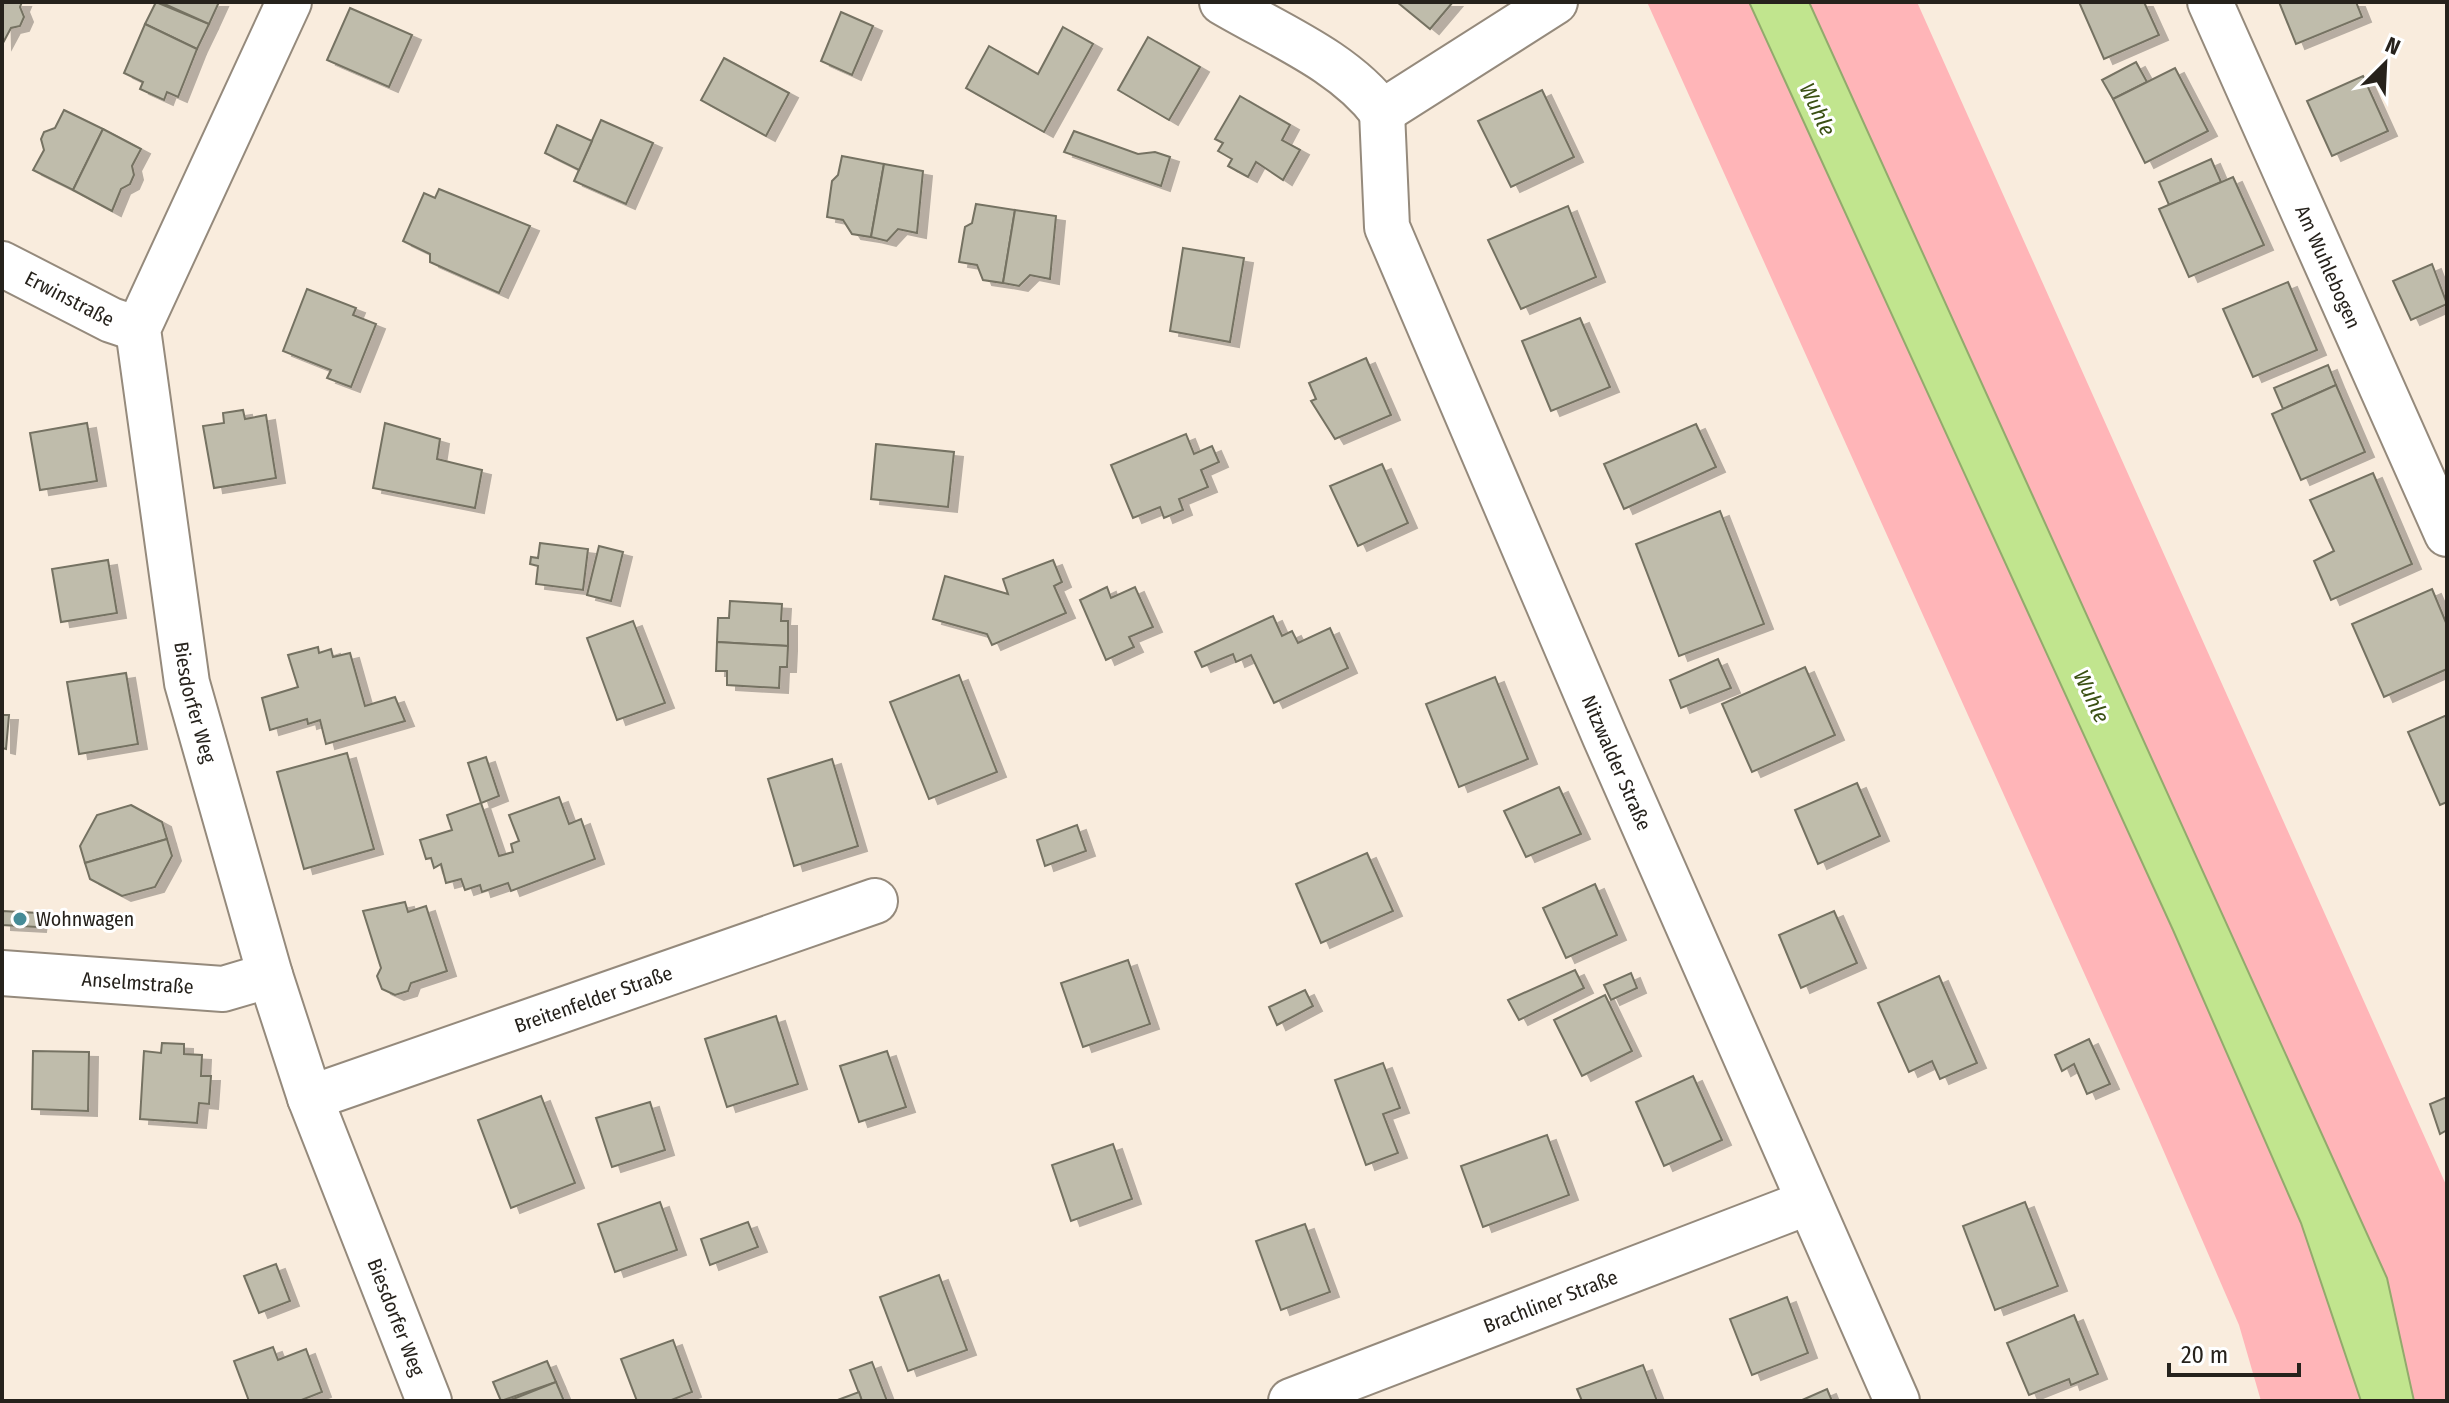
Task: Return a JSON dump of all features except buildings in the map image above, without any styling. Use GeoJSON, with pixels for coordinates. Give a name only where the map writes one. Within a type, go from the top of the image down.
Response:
{"type":"FeatureCollection","features":[{"type":"Feature","properties":{"kind":"street"},"geometry":{"type":"LineString","coordinates":[[138,329],[289,2]]}},
{"type":"Feature","properties":{"kind":"street"},"geometry":{"type":"LineString","coordinates":[[1222,2],[1338,69],[1363,87],[1382,112],[1555,2]]}},
{"type":"Feature","properties":{"kind":"street","name":"Am Wuhlebogen"},"geometry":{"type":"LineString","coordinates":[[2210,2],[2447,534]]}},
{"type":"Feature","properties":{"kind":"street","name":"Nitzwalder Straße"},"geometry":{"type":"LineString","coordinates":[[1382,112],[1387,227],[1605,737],[1897,1401]]}},
{"type":"Feature","properties":{"kind":"street","name":"Erwinstraße"},"geometry":{"type":"LineString","coordinates":[[2,264],[111,320],[138,329]]}},
{"type":"Feature","properties":{"kind":"street","name":"Biesdorfer Weg"},"geometry":{"type":"LineString","coordinates":[[138,329],[187,683],[270,975],[310,1098],[429,1401]]}},
{"type":"Feature","properties":{"kind":"street","name":"Breitenfelder Straße"},"geometry":{"type":"LineString","coordinates":[[310,1098],[875,901]]}},
{"type":"Feature","properties":{"kind":"street","name":"Anselmstraße"},"geometry":{"type":"LineString","coordinates":[[2,973],[223,989],[270,975]]}},
{"type":"Feature","properties":{"kind":"street","name":"Brachliner Straße"},"geometry":{"type":"LineString","coordinates":[[1291,1401],[1809,1202]]}},
{"type":"Feature","properties":{"kind":"shaded area"},"geometry":{"type":"Polygon","coordinates":[[[1647,2],[1749,2],[2173,930],[2301,1223],[2361,1401],[2261,1401],[2239,1325],[2148,1115],[1647,2]]]}},
{"type":"Feature","properties":{"kind":"shaded area"},"geometry":{"type":"Polygon","coordinates":[[[1809,2],[1917,2],[2447,1187],[2447,1401],[2414,1401],[2387,1278],[1809,2]]]}},
{"type":"Feature","properties":{"kind":"water","name":"Wuhle"},"geometry":{"type":"Polygon","coordinates":[[[1749,2],[1809,2],[2387,1278],[2414,1401],[2361,1401],[2301,1223],[2173,930],[1749,2]]]}},
{"type":"Feature","properties":{"kind":"place","name":"Wohnwagen"},"geometry":{"type":"Point","coordinates":[20,919]}}]}
